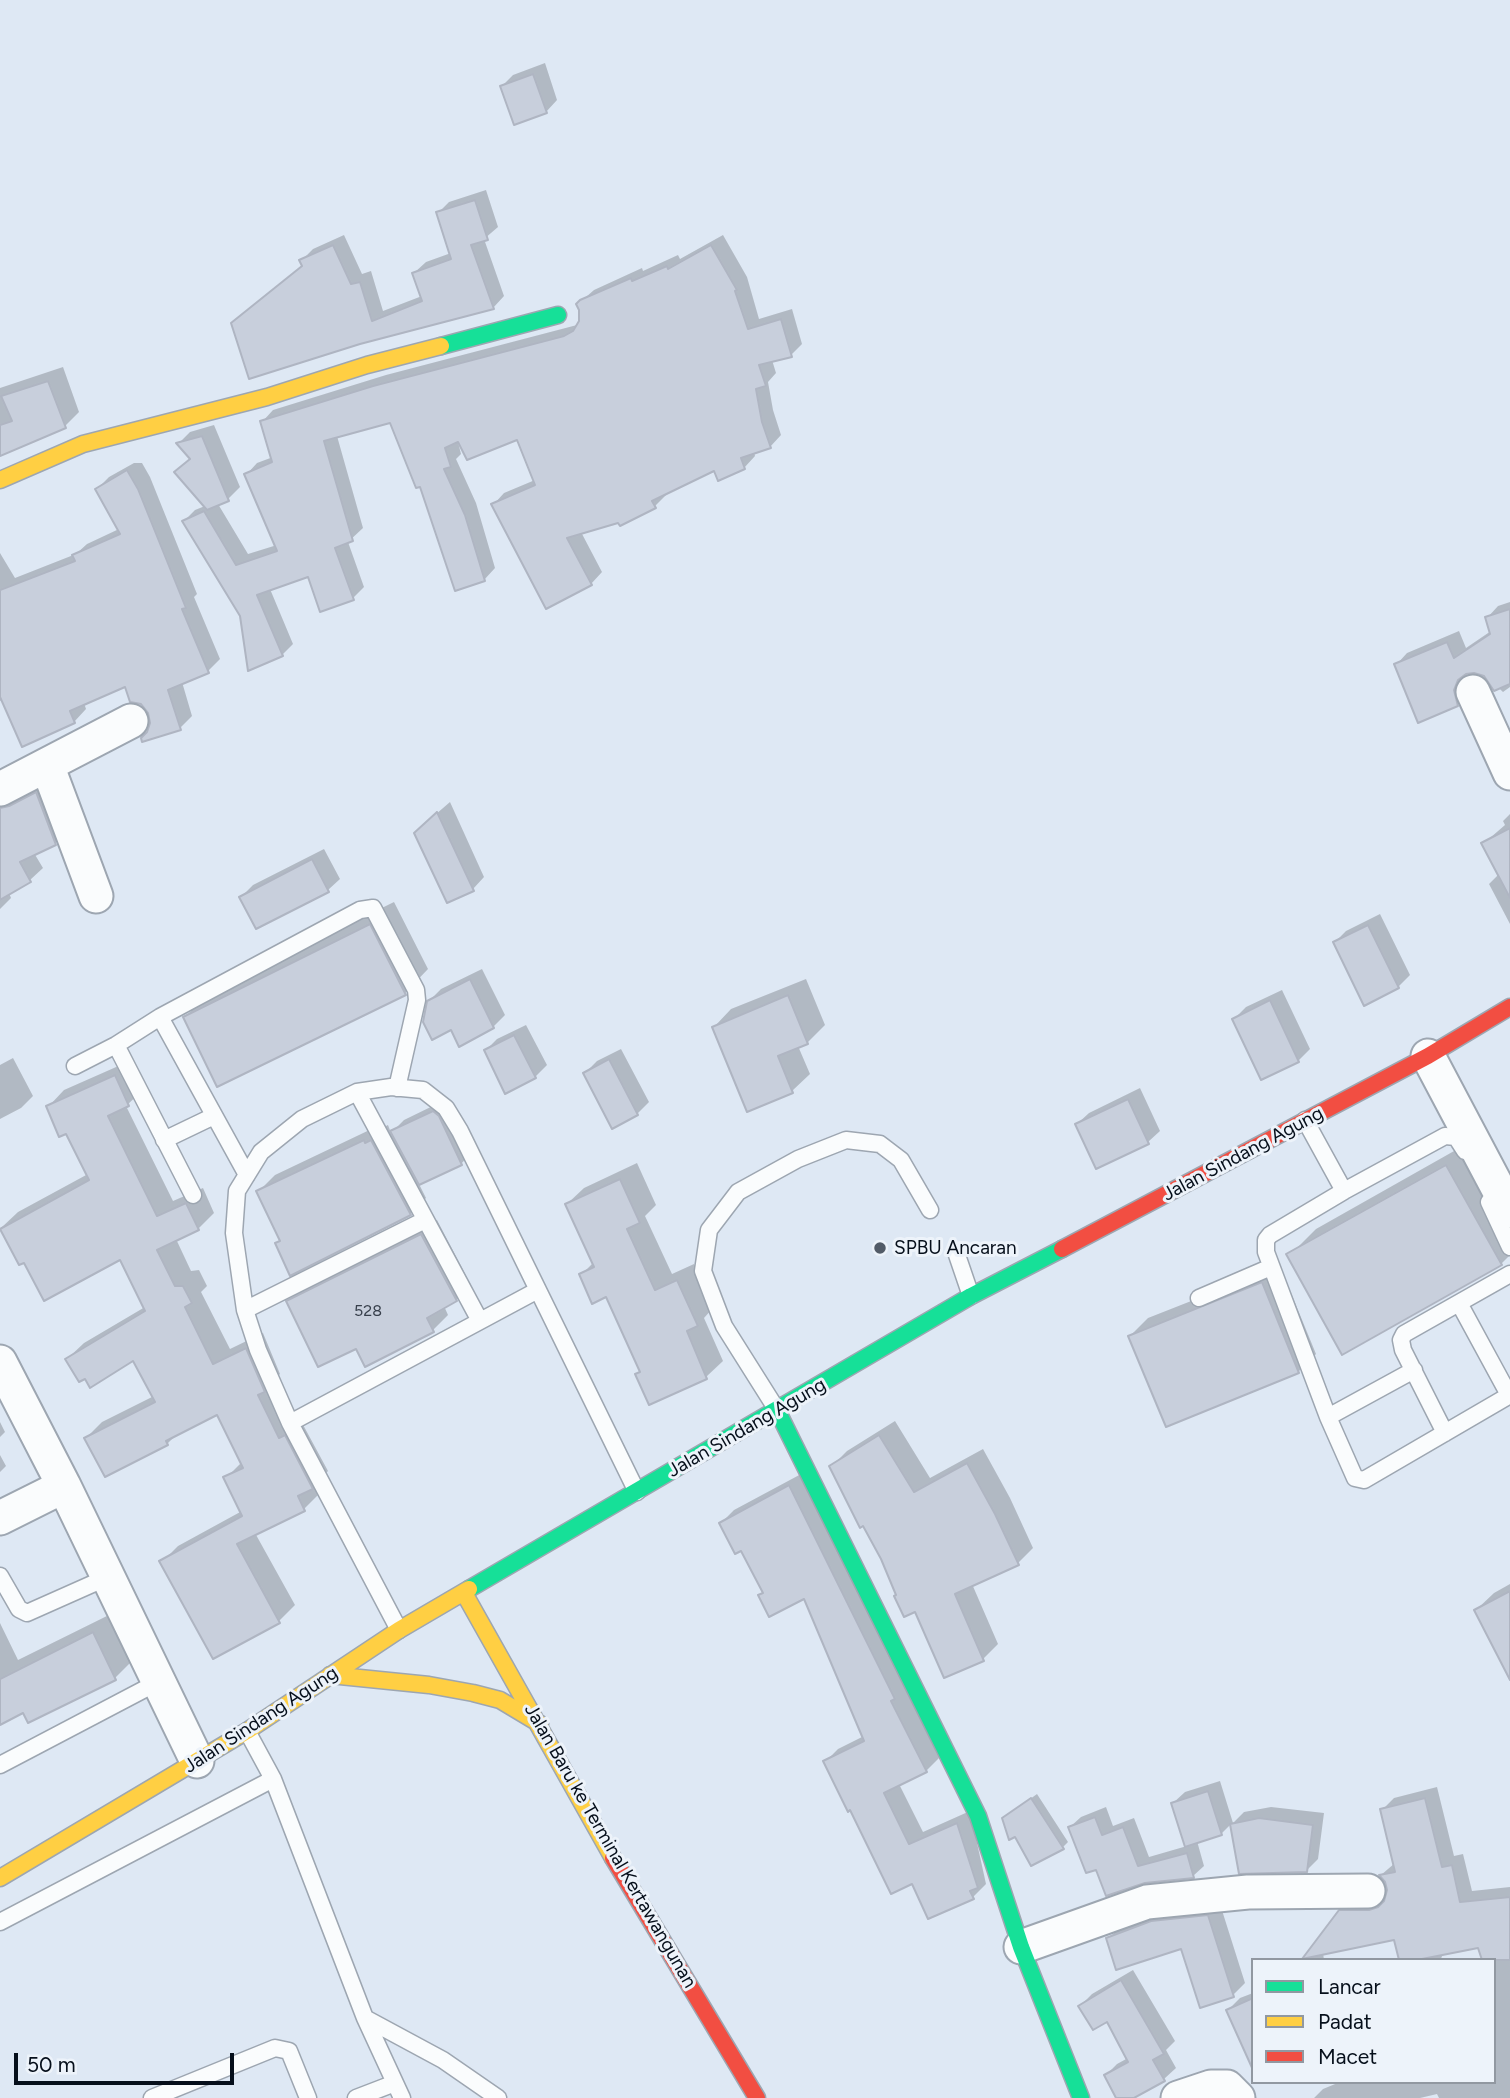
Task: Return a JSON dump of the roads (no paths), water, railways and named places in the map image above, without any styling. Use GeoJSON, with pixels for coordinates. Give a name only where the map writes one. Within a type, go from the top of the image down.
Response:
{"type":"FeatureCollection","features":[{"type":"Feature","properties":{"kind":"main road"},"geometry":{"type":"LineString","coordinates":[[0,480],[83,444],[267,397],[367,365],[558,315]]}},
{"type":"Feature","properties":{"kind":"main road","name":"Jalan Sindang Agung"},"geometry":{"type":"LineString","coordinates":[[1,1873],[198,1761],[399,1630],[971,1296],[1428,1056],[1510,1007]]}},
{"type":"Feature","properties":{"kind":"main road"},"geometry":{"type":"LineString","coordinates":[[777,1410],[978,1816],[1021,1947],[1081,2098]]}},
{"type":"Feature","properties":{"kind":"main road","name":"Jalan Baru ke Terminal Kertawangunan"},"geometry":{"type":"LineString","coordinates":[[464,1593],[632,1890],[757,2098]]}},
{"type":"Feature","properties":{"kind":"main road"},"geometry":{"type":"LineString","coordinates":[[330,1675],[429,1685],[473,1693],[500,1700],[540,1724]]}},
{"type":"Feature","properties":{"kind":"street"},"geometry":{"type":"LineString","coordinates":[[1473,692],[1510,773]]}},
{"type":"Feature","properties":{"kind":"street"},"geometry":{"type":"LineString","coordinates":[[0,789],[131,721]]}},
{"type":"Feature","properties":{"kind":"street"},"geometry":{"type":"LineString","coordinates":[[47,765],[96,896]]}},
{"type":"Feature","properties":{"kind":"street"},"geometry":{"type":"LineString","coordinates":[[1428,1056],[1510,1211]]}},
{"type":"Feature","properties":{"kind":"street"},"geometry":{"type":"LineString","coordinates":[[0,1362],[64,1486],[198,1761]]}},
{"type":"Feature","properties":{"kind":"street"},"geometry":{"type":"LineString","coordinates":[[0,1518],[64,1486]]}},
{"type":"Feature","properties":{"kind":"street"},"geometry":{"type":"LineString","coordinates":[[1021,1947],[1147,1902],[1248,1892],[1368,1891]]}},
{"type":"Feature","properties":{"kind":"street"},"geometry":{"type":"LineString","coordinates":[[1178,2098],[1211,2087],[1227,2087],[1238,2098]]}},
{"type":"Feature","properties":{"kind":"lane"},"geometry":{"type":"LineString","coordinates":[[75,1066],[116,1045],[160,1017],[360,910],[373,908],[416,990],[418,1000],[397,1088]]}},
{"type":"Feature","properties":{"kind":"lane"},"geometry":{"type":"LineString","coordinates":[[160,1017],[247,1175]]}},
{"type":"Feature","properties":{"kind":"lane"},"geometry":{"type":"LineString","coordinates":[[116,1045],[193,1195]]}},
{"type":"Feature","properties":{"kind":"lane"},"geometry":{"type":"LineString","coordinates":[[399,1630],[290,1423],[258,1350],[245,1310],[234,1233],[237,1191],[261,1152],[302,1119],[357,1092],[397,1088],[423,1090],[446,1108],[637,1492]]}},
{"type":"Feature","properties":{"kind":"lane"},"geometry":{"type":"LineString","coordinates":[[357,1092],[480,1321]]}},
{"type":"Feature","properties":{"kind":"lane"},"geometry":{"type":"LineString","coordinates":[[164,1140],[214,1116]]}},
{"type":"Feature","properties":{"kind":"lane"},"geometry":{"type":"LineString","coordinates":[[1305,1120],[1344,1191]]}},
{"type":"Feature","properties":{"kind":"lane"},"geometry":{"type":"LineString","coordinates":[[1460,1303],[1510,1395],[1359,1481],[1352,1475],[1328,1417],[1271,1267],[1265,1247],[1270,1235],[1344,1191],[1450,1135],[1460,1142],[1510,1247]]}},
{"type":"Feature","properties":{"kind":"lane"},"geometry":{"type":"LineString","coordinates":[[777,1410],[724,1326],[703,1271],[709,1230],[738,1192],[798,1159],[846,1140],[880,1144],[901,1160],[930,1210]]}},
{"type":"Feature","properties":{"kind":"lane"},"geometry":{"type":"LineString","coordinates":[[245,1310],[425,1220]]}},
{"type":"Feature","properties":{"kind":"lane"},"geometry":{"type":"LineString","coordinates":[[957,1255],[971,1296]]}},
{"type":"Feature","properties":{"kind":"lane"},"geometry":{"type":"LineString","coordinates":[[1199,1297],[1271,1267]]}},
{"type":"Feature","properties":{"kind":"lane"},"geometry":{"type":"LineString","coordinates":[[1445,1433],[1401,1340],[1404,1334],[1510,1274]]}},
{"type":"Feature","properties":{"kind":"lane"},"geometry":{"type":"LineString","coordinates":[[290,1423],[538,1290]]}},
{"type":"Feature","properties":{"kind":"lane"},"geometry":{"type":"LineString","coordinates":[[1328,1417],[1414,1370]]}},
{"type":"Feature","properties":{"kind":"lane"},"geometry":{"type":"LineString","coordinates":[[0,1576],[19,1609],[27,1613],[108,1577]]}},
{"type":"Feature","properties":{"kind":"lane"},"geometry":{"type":"LineString","coordinates":[[0,1765],[160,1681]]}},
{"type":"Feature","properties":{"kind":"lane"},"geometry":{"type":"LineString","coordinates":[[247,1731],[273,1779],[365,2018],[402,2098]]}},
{"type":"Feature","properties":{"kind":"lane"},"geometry":{"type":"LineString","coordinates":[[0,1923],[273,1779]]}},
{"type":"Feature","properties":{"kind":"lane"},"geometry":{"type":"LineString","coordinates":[[365,2018],[443,2060],[498,2098]]}},
{"type":"Feature","properties":{"kind":"lane"},"geometry":{"type":"LineString","coordinates":[[152,2098],[275,2048],[289,2051],[308,2098]]}},
{"type":"Feature","properties":{"kind":"lane"},"geometry":{"type":"LineString","coordinates":[[356,2098],[395,2082]]}},
{"type":"Feature","properties":{"kind":"place","name":"SPBU Ancaran"},"geometry":{"type":"Point","coordinates":[880,1248]}}]}
